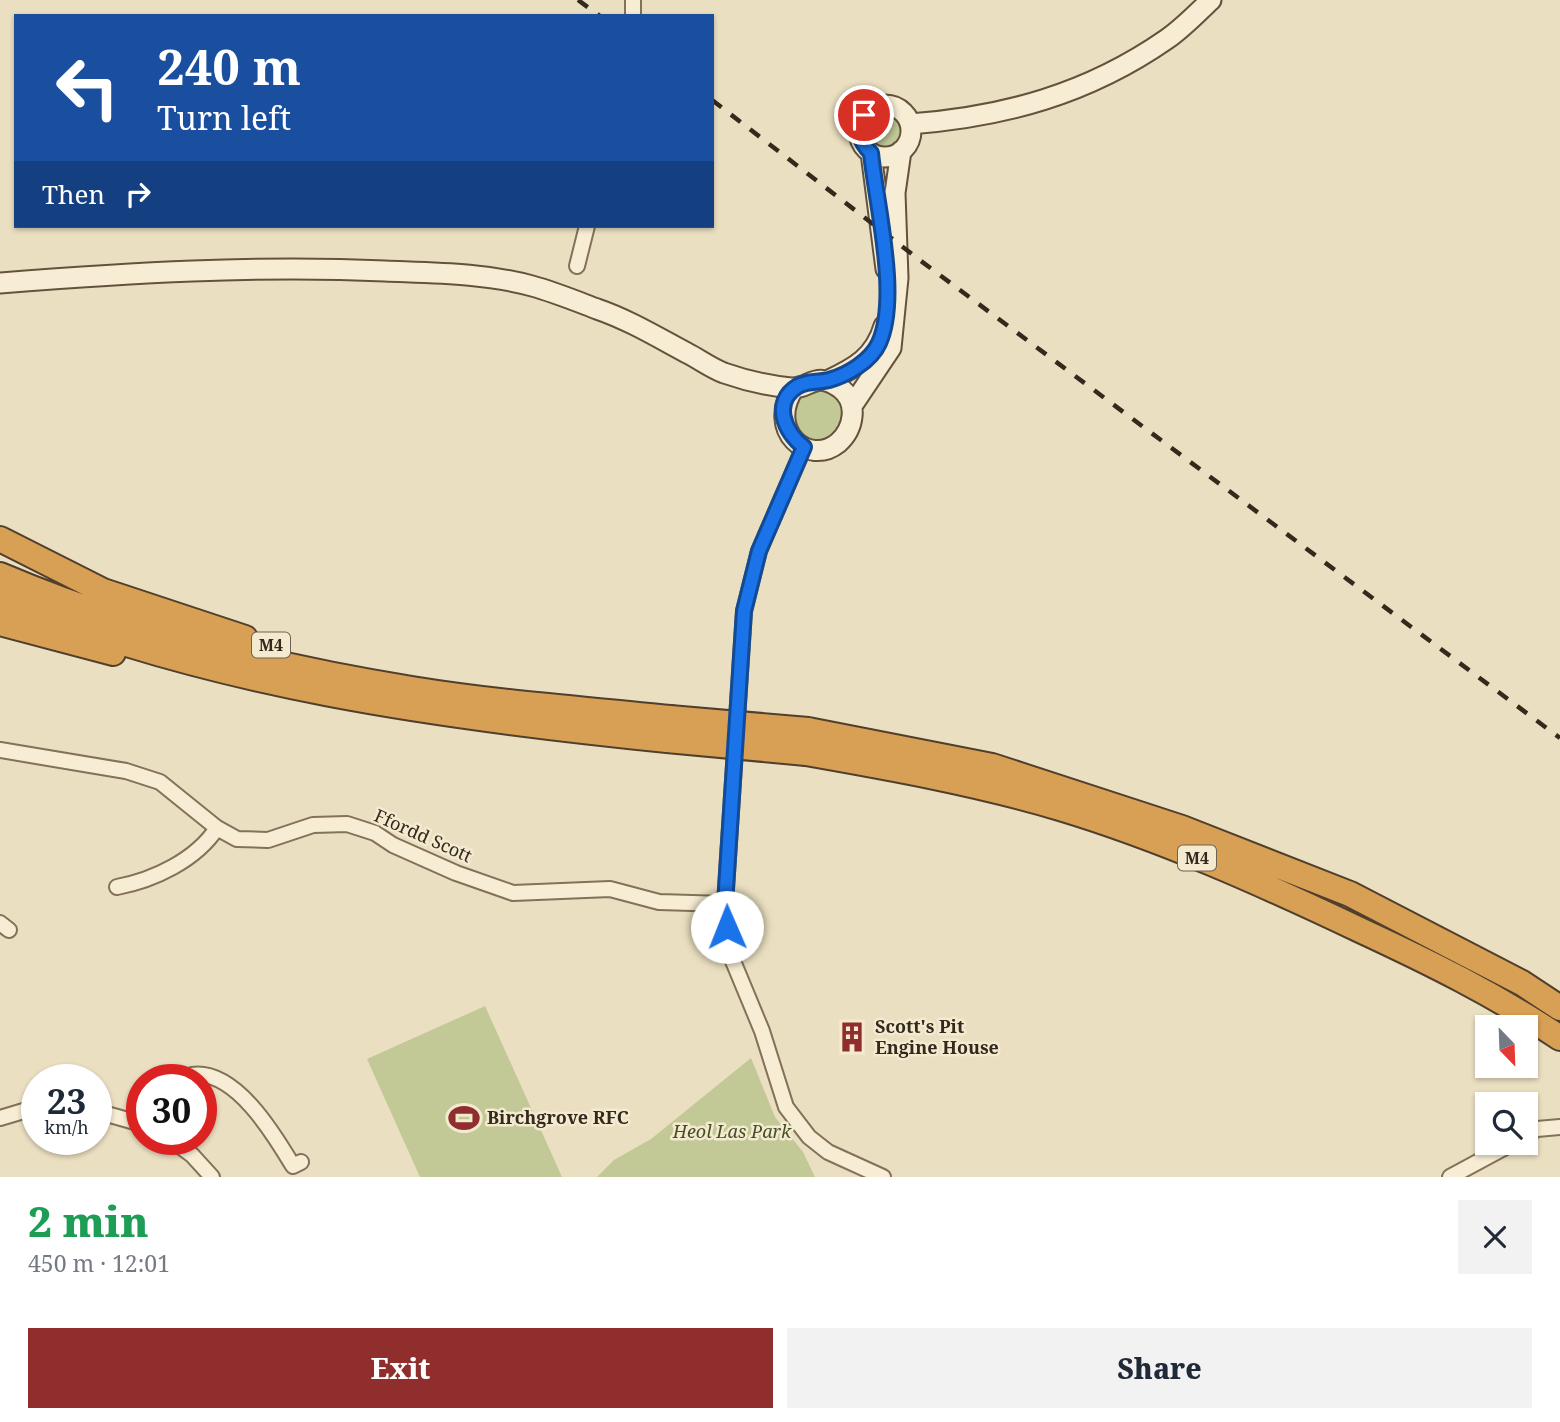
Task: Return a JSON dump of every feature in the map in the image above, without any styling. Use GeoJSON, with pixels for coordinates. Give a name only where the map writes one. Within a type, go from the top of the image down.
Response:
{"type":"FeatureCollection","features":[{"type":"Feature","properties":{"kind":"highway","name":"M4"},"geometry":{"type":"LineString","coordinates":[[0,539],[103,591],[217,629],[412,682],[556,706],[668,729]]}},
{"type":"Feature","properties":{"kind":"highway","name":"M4"},"geometry":{"type":"LineString","coordinates":[[0,575],[91,609],[245,655],[411,689],[556,706]]}},
{"type":"Feature","properties":{"kind":"highway","name":"M4"},"geometry":{"type":"LineString","coordinates":[[0,599],[158,653],[241,676]]}},
{"type":"Feature","properties":{"kind":"highway","name":"M4"},"geometry":{"type":"LineString","coordinates":[[0,624],[132,658],[241,676],[408,709],[807,741],[992,766],[1182,828],[1350,894],[1522,983],[1560,1008]]}},
{"type":"Feature","properties":{"kind":"highway","name":"M4"},"geometry":{"type":"LineString","coordinates":[[807,741],[1060,808],[1165,845],[1319,910],[1422,959],[1511,1005],[1560,1038]]}},
{"type":"Feature","properties":{"kind":"main road"},"geometry":{"type":"LineString","coordinates":[[910,124],[971,119],[1075,91],[1168,39],[1211,0]]}},
{"type":"Feature","properties":{"kind":"main road"},"geometry":{"type":"LineString","coordinates":[[878,106],[894,106],[901,110],[910,124],[909,141],[901,151],[888,156],[871,153],[864,146],[859,131],[860,123],[870,110],[878,106]]}},
{"type":"Feature","properties":{"kind":"main road"},"geometry":{"type":"LineString","coordinates":[[852,407],[891,348],[898,278],[895,193],[901,151]]}},
{"type":"Feature","properties":{"kind":"main road"},"geometry":{"type":"LineString","coordinates":[[827,381],[858,367],[878,345],[885,322],[888,279],[871,153]]}},
{"type":"Feature","properties":{"kind":"main road"},"geometry":{"type":"LineString","coordinates":[[0,283],[219,269],[325,268],[472,275],[532,285],[623,318],[723,373],[794,388]]}},
{"type":"Feature","properties":{"kind":"main road"},"geometry":{"type":"LineString","coordinates":[[810,380],[827,381],[843,390],[852,407],[852,422],[846,436],[834,446],[819,450],[804,447],[790,436],[783,421],[784,403],[794,388],[810,380]]}},
{"type":"Feature","properties":{"kind":"street"},"geometry":{"type":"LineString","coordinates":[[577,266],[586,228]]}},
{"type":"Feature","properties":{"kind":"street"},"geometry":{"type":"LineString","coordinates":[[804,447],[759,551],[744,611],[725,904],[728,949],[762,1031],[786,1107],[809,1137],[828,1152],[883,1177]]}},
{"type":"Feature","properties":{"kind":"street","name":"Ffordd Scott"},"geometry":{"type":"LineString","coordinates":[[0,750],[126,771],[160,782],[217,828],[237,839],[268,840],[313,825],[347,824],[375,833],[425,866],[513,893],[610,889],[659,902],[725,904]]}},
{"type":"Feature","properties":{"kind":"street"},"geometry":{"type":"LineString","coordinates":[[117,887],[136,883],[186,860],[207,843],[217,828]]}},
{"type":"Feature","properties":{"kind":"street"},"geometry":{"type":"LineString","coordinates":[[217,1081],[237,1093],[268,1124],[297,1168]]}},
{"type":"Feature","properties":{"kind":"street"},"geometry":{"type":"LineString","coordinates":[[0,1118],[21,1112]]}},
{"type":"Feature","properties":{"kind":"street"},"geometry":{"type":"LineString","coordinates":[[1538,1129],[1560,1127]]}},
{"type":"Feature","properties":{"kind":"street"},"geometry":{"type":"LineString","coordinates":[[192,1155],[212,1177]]}},
{"type":"Feature","properties":{"kind":"street"},"geometry":{"type":"LineString","coordinates":[[1450,1177],[1491,1155]]}},
{"type":"Feature","properties":{"kind":"green space"},"geometry":{"type":"Polygon","coordinates":[[[886,114],[898,119],[903,131],[898,143],[886,148],[874,143],[869,131],[874,119],[886,114]]]}},
{"type":"Feature","properties":{"kind":"green space"},"geometry":{"type":"Polygon","coordinates":[[[818,390],[835,398],[843,415],[835,432],[818,440],[801,432],[793,415],[801,398],[818,390]]]}},
{"type":"Feature","properties":{"kind":"green space","name":"Birchgrove RFC"},"geometry":{"type":"Polygon","coordinates":[[[485,1006],[562,1177],[420,1177],[367,1059],[485,1006]]]}},
{"type":"Feature","properties":{"kind":"green space","name":"Heol Las Park"},"geometry":{"type":"Polygon","coordinates":[[[751,1058],[775,1117],[803,1152],[815,1177],[597,1177],[614,1160],[651,1139],[751,1058]]]}},
{"type":"Feature","properties":{"kind":"building","name":"Scott's Pit Engine House"},"geometry":{"type":"Polygon","coordinates":[[[849,1027],[863,1036],[861,1045],[858,1044],[856,1048],[841,1038],[849,1027]]]}},
{"type":"Feature","properties":{"kind":"railway"},"geometry":{"type":"LineString","coordinates":[[578,0],[597,14]]}},
{"type":"Feature","properties":{"kind":"railway"},"geometry":{"type":"LineString","coordinates":[[714,102],[921,261],[1560,738]]}},
{"type":"Feature","properties":{"kind":"place","name":"Scott's Pit Engine House"},"geometry":{"type":"Point","coordinates":[852,1037]}},
{"type":"Feature","properties":{"kind":"place","name":"Birchgrove RFC"},"geometry":{"type":"Point","coordinates":[464,1118]}},
{"type":"Feature","properties":{"kind":"route"},"geometry":{"type":"LineString","coordinates":[[727,927],[725,904],[744,611],[759,551],[804,447],[790,436],[783,421],[784,403],[794,388],[810,380],[827,381],[858,367],[878,345],[885,322],[888,279],[871,153],[860,139],[860,123],[864,115]]}}]}
